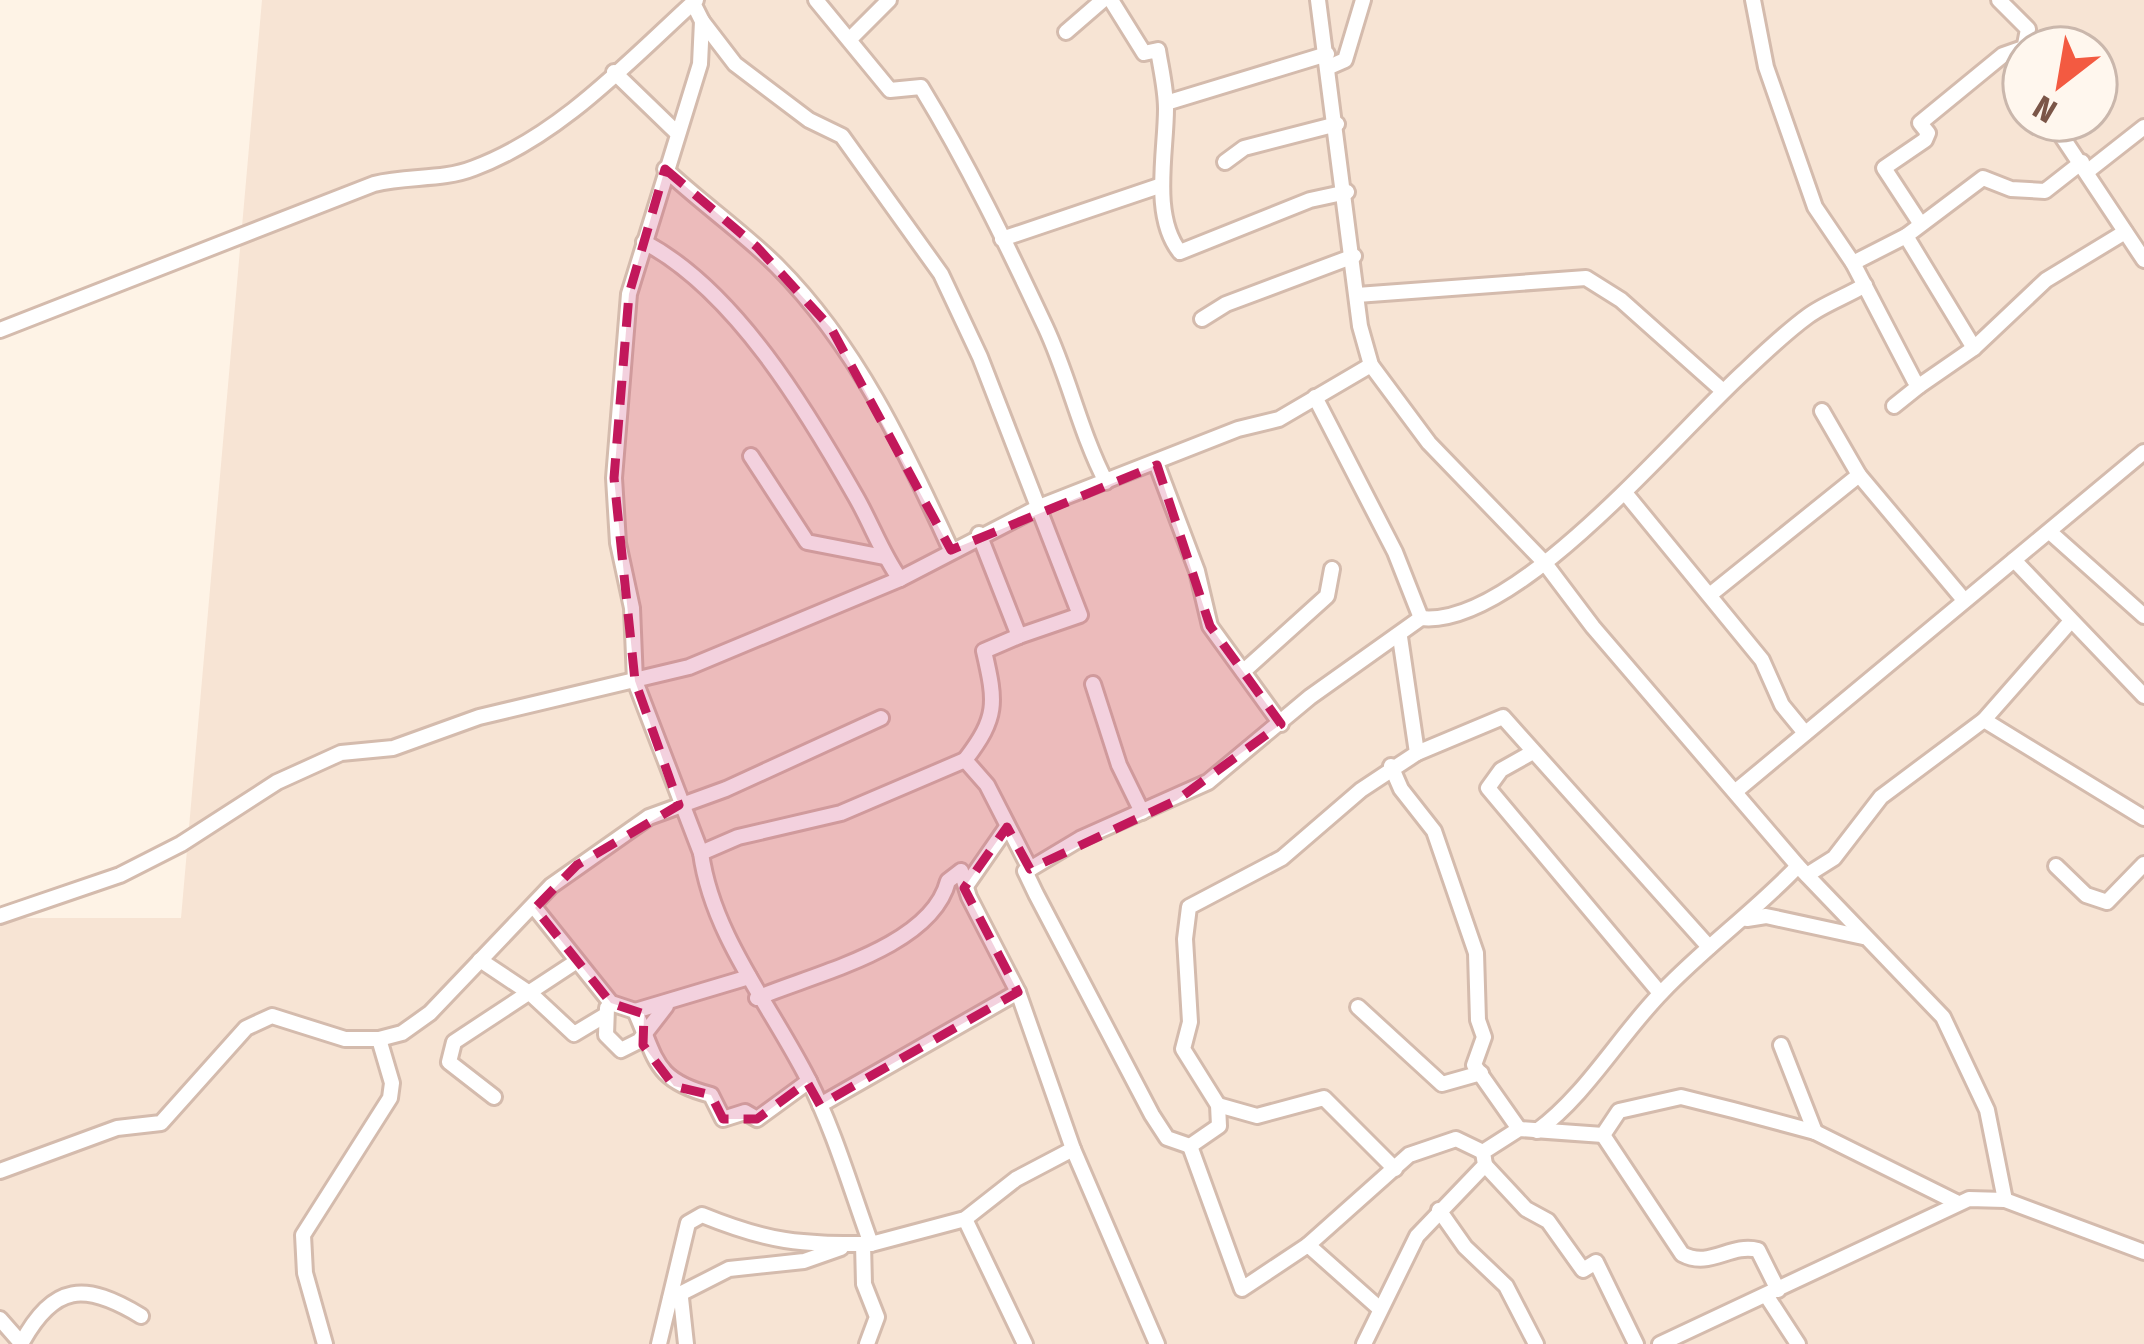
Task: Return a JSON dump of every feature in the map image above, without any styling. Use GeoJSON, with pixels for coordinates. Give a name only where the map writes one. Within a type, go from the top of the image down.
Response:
{"type":"FeatureCollection","features":[{"type":"Feature","properties":{"kind":"street"},"geometry":{"type":"LineString","coordinates":[[816,0],[890,91],[921,87],[1047,328],[1085,442],[1106,482]]}},
{"type":"Feature","properties":{"kind":"street"},"geometry":{"type":"LineString","coordinates":[[851,38],[889,0]]}},
{"type":"Feature","properties":{"kind":"street"},"geometry":{"type":"LineString","coordinates":[[1066,32],[1107,0],[1144,53],[1158,50],[1166,103],[1162,184],[1172,243],[1180,252],[1310,200],[1347,192]]}},
{"type":"Feature","properties":{"kind":"street"},"geometry":{"type":"LineString","coordinates":[[1318,0],[1371,364],[1429,442],[1544,562],[1593,627],[1802,870],[1863,937],[1922,990],[1959,1045],[1999,1147],[2005,1200]]}},
{"type":"Feature","properties":{"kind":"street"},"geometry":{"type":"LineString","coordinates":[[1166,103],[1346,60],[1363,0]]}},
{"type":"Feature","properties":{"kind":"street"},"geometry":{"type":"LineString","coordinates":[[1753,0],[1766,67],[1814,207],[1853,263],[1919,386]]}},
{"type":"Feature","properties":{"kind":"street"},"geometry":{"type":"LineString","coordinates":[[1999,0],[2023,24]]}},
{"type":"Feature","properties":{"kind":"street"},"geometry":{"type":"LineString","coordinates":[[0,330],[374,184],[474,169],[525,145],[694,2],[702,21],[735,64],[809,120],[842,136],[941,274],[1080,614],[984,651],[993,690],[992,725],[965,760],[841,813],[738,837],[701,853]]}},
{"type":"Feature","properties":{"kind":"street"},"geometry":{"type":"LineString","coordinates":[[702,21],[700,64],[675,131],[624,330],[614,478],[618,543],[632,608],[635,681],[701,853],[704,877],[757,998],[820,1106],[862,1244],[864,1284],[877,1317],[867,1344]]}},
{"type":"Feature","properties":{"kind":"street"},"geometry":{"type":"LineString","coordinates":[[1920,223],[1884,168],[1925,140],[1920,123],[2000,57]]}},
{"type":"Feature","properties":{"kind":"street"},"geometry":{"type":"LineString","coordinates":[[614,72],[675,131]]}},
{"type":"Feature","properties":{"kind":"street"},"geometry":{"type":"LineString","coordinates":[[1225,162],[1244,148],[1337,124]]}},
{"type":"Feature","properties":{"kind":"street"},"geometry":{"type":"LineString","coordinates":[[1853,263],[1906,236],[1983,178],[2011,189],[2044,190],[2144,127]]}},
{"type":"Feature","properties":{"kind":"street"},"geometry":{"type":"LineString","coordinates":[[2068,144],[2144,260]]}},
{"type":"Feature","properties":{"kind":"street"},"geometry":{"type":"LineString","coordinates":[[664,170],[769,258],[831,328],[877,401],[951,550]]}},
{"type":"Feature","properties":{"kind":"street"},"geometry":{"type":"LineString","coordinates":[[1002,238],[1162,184]]}},
{"type":"Feature","properties":{"kind":"street"},"geometry":{"type":"LineString","coordinates":[[1894,406],[1974,349],[2046,280],[2125,232]]}},
{"type":"Feature","properties":{"kind":"street"},"geometry":{"type":"LineString","coordinates":[[1906,236],[1974,349]]}},
{"type":"Feature","properties":{"kind":"street"},"geometry":{"type":"LineString","coordinates":[[644,242],[664,253],[757,341],[858,500],[900,580]]}},
{"type":"Feature","properties":{"kind":"street"},"geometry":{"type":"LineString","coordinates":[[1202,319],[1226,304],[1354,256]]}},
{"type":"Feature","properties":{"kind":"street"},"geometry":{"type":"LineString","coordinates":[[1358,295],[1586,278],[1622,300],[1724,391]]}},
{"type":"Feature","properties":{"kind":"street"},"geometry":{"type":"LineString","coordinates":[[1190,1146],[1167,1138],[1152,1114],[1025,871],[1208,782],[1310,697],[1421,618],[1442,620],[1461,613],[1544,562],[1626,494],[1724,391],[1810,314],[1865,285]]}},
{"type":"Feature","properties":{"kind":"street"},"geometry":{"type":"LineString","coordinates":[[0,916],[120,875],[181,844],[277,782],[341,753],[393,748],[479,716],[689,667],[900,580],[1039,506],[1157,465],[1238,429],[1279,419],[1371,364]]}},
{"type":"Feature","properties":{"kind":"street"},"geometry":{"type":"LineString","coordinates":[[1315,397],[1395,552],[1421,618]]}},
{"type":"Feature","properties":{"kind":"street"},"geometry":{"type":"LineString","coordinates":[[1822,411],[1858,475],[1964,600]]}},
{"type":"Feature","properties":{"kind":"street"},"geometry":{"type":"LineString","coordinates":[[1736,791],[2144,452]]}},
{"type":"Feature","properties":{"kind":"street"},"geometry":{"type":"LineString","coordinates":[[751,455],[807,542],[884,557]]}},
{"type":"Feature","properties":{"kind":"street"},"geometry":{"type":"LineString","coordinates":[[1157,465],[1197,571],[1205,617],[1246,668],[1261,700],[1281,724]]}},
{"type":"Feature","properties":{"kind":"street"},"geometry":{"type":"LineString","coordinates":[[1711,594],[1858,475]]}},
{"type":"Feature","properties":{"kind":"street"},"geometry":{"type":"LineString","coordinates":[[1626,494],[1762,660],[1783,705],[1805,733]]}},
{"type":"Feature","properties":{"kind":"street"},"geometry":{"type":"LineString","coordinates":[[2051,532],[2144,616]]}},
{"type":"Feature","properties":{"kind":"street"},"geometry":{"type":"LineString","coordinates":[[979,534],[1018,636]]}},
{"type":"Feature","properties":{"kind":"street"},"geometry":{"type":"LineString","coordinates":[[2014,560],[2143,692]]}},
{"type":"Feature","properties":{"kind":"street"},"geometry":{"type":"LineString","coordinates":[[1246,668],[1327,596],[1332,569]]}},
{"type":"Feature","properties":{"kind":"street"},"geometry":{"type":"LineString","coordinates":[[1748,919],[1802,870],[1834,858],[1880,797],[1984,720],[2070,622]]}},
{"type":"Feature","properties":{"kind":"street"},"geometry":{"type":"LineString","coordinates":[[1400,637],[1417,753]]}},
{"type":"Feature","properties":{"kind":"street"},"geometry":{"type":"LineString","coordinates":[[1093,684],[1118,765],[1142,812]]}},
{"type":"Feature","properties":{"kind":"street"},"geometry":{"type":"LineString","coordinates":[[1190,1146],[1219,1126],[1218,1105],[1183,1048],[1190,1022],[1185,939],[1190,907],[1282,858],[1391,766],[1503,717],[1709,947]]}},
{"type":"Feature","properties":{"kind":"street"},"geometry":{"type":"LineString","coordinates":[[0,1171],[117,1128],[161,1124],[246,1028],[272,1016],[345,1039],[379,1040],[402,1033],[430,1012],[577,865],[650,817],[726,790],[881,718]]}},
{"type":"Feature","properties":{"kind":"street"},"geometry":{"type":"LineString","coordinates":[[1984,720],[2144,818]]}},
{"type":"Feature","properties":{"kind":"street"},"geometry":{"type":"LineString","coordinates":[[1533,752],[1501,770],[1488,788],[1660,993]]}},
{"type":"Feature","properties":{"kind":"street"},"geometry":{"type":"LineString","coordinates":[[965,760],[987,785],[1030,869]]}},
{"type":"Feature","properties":{"kind":"street"},"geometry":{"type":"LineString","coordinates":[[1391,766],[1401,789],[1434,831],[1476,953],[1484,1037],[1474,1065],[1520,1129]]}},
{"type":"Feature","properties":{"kind":"street"},"geometry":{"type":"LineString","coordinates":[[1368,786],[1401,789]]}},
{"type":"Feature","properties":{"kind":"street"},"geometry":{"type":"LineString","coordinates":[[757,998],[853,963],[943,901],[967,892],[1007,826]]}},
{"type":"Feature","properties":{"kind":"street"},"geometry":{"type":"LineString","coordinates":[[2056,866],[2086,895],[2107,902],[2144,864]]}},
{"type":"Feature","properties":{"kind":"street"},"geometry":{"type":"LineString","coordinates":[[943,901],[948,881],[962,872],[967,892],[1018,992],[1073,1149],[1157,1344]]}},
{"type":"Feature","properties":{"kind":"street"},"geometry":{"type":"LineString","coordinates":[[535,908],[608,1009],[610,1045],[621,1050],[639,1041],[665,1006]]}},
{"type":"Feature","properties":{"kind":"street"},"geometry":{"type":"LineString","coordinates":[[1538,1131],[1572,1100],[1660,993],[1730,926],[1766,916],[1863,937]]}},
{"type":"Feature","properties":{"kind":"street"},"geometry":{"type":"LineString","coordinates":[[480,960],[531,994],[574,1034],[608,1009],[665,1006],[749,976]]}},
{"type":"Feature","properties":{"kind":"street"},"geometry":{"type":"LineString","coordinates":[[494,1097],[448,1062],[454,1042],[479,1022],[531,994],[552,973],[574,963]]}},
{"type":"Feature","properties":{"kind":"street"},"geometry":{"type":"LineString","coordinates":[[820,1106],[1018,992]]}},
{"type":"Feature","properties":{"kind":"street"},"geometry":{"type":"LineString","coordinates":[[1358,1007],[1442,1084],[1481,1073]]}},
{"type":"Feature","properties":{"kind":"street"},"geometry":{"type":"LineString","coordinates":[[635,1011],[644,1045],[674,1086],[711,1095],[723,1119],[745,1112],[757,1119],[809,1081]]}},
{"type":"Feature","properties":{"kind":"street"},"geometry":{"type":"LineString","coordinates":[[325,1344],[305,1273],[303,1235],[390,1098],[392,1083],[379,1040]]}},
{"type":"Feature","properties":{"kind":"street"},"geometry":{"type":"LineString","coordinates":[[1781,1045],[1815,1132]]}},
{"type":"Feature","properties":{"kind":"street"},"geometry":{"type":"LineString","coordinates":[[1603,1135],[1619,1112],[1681,1097],[1815,1132],[1956,1202]]}},
{"type":"Feature","properties":{"kind":"street"},"geometry":{"type":"LineString","coordinates":[[1218,1105],[1257,1116],[1324,1098],[1395,1169]]}},
{"type":"Feature","properties":{"kind":"street"},"geometry":{"type":"LineString","coordinates":[[1364,1344],[1402,1261],[1484,1158],[1520,1129],[1603,1135]]}},
{"type":"Feature","properties":{"kind":"street"},"geometry":{"type":"LineString","coordinates":[[1603,1135],[1682,1255],[1700,1261],[1743,1246],[1758,1250],[1798,1344]]}},
{"type":"Feature","properties":{"kind":"street"},"geometry":{"type":"LineString","coordinates":[[1190,1146],[1242,1289],[1308,1245],[1409,1155],[1456,1139],[1484,1158],[1526,1209],[1548,1221],[1583,1270],[1596,1262],[1607,1276],[1636,1344]]}},
{"type":"Feature","properties":{"kind":"street"},"geometry":{"type":"LineString","coordinates":[[675,1298],[712,1274],[804,1261],[964,1219],[1016,1179],[1073,1149]]}},
{"type":"Feature","properties":{"kind":"street"},"geometry":{"type":"LineString","coordinates":[[1663,1343],[1956,1202],[2005,1200],[2144,1252]]}},
{"type":"Feature","properties":{"kind":"street"},"geometry":{"type":"LineString","coordinates":[[1439,1210],[1465,1247],[1506,1286],[1536,1344]]}},
{"type":"Feature","properties":{"kind":"street"},"geometry":{"type":"LineString","coordinates":[[659,1344],[675,1298],[688,1223],[702,1215],[759,1238],[806,1246],[862,1244]]}},
{"type":"Feature","properties":{"kind":"street"},"geometry":{"type":"LineString","coordinates":[[964,1219],[1025,1344]]}},
{"type":"Feature","properties":{"kind":"street"},"geometry":{"type":"LineString","coordinates":[[1308,1245],[1380,1309]]}},
{"type":"Feature","properties":{"kind":"street"},"geometry":{"type":"LineString","coordinates":[[0,1319],[22,1344],[40,1313],[70,1294],[98,1293],[142,1316]]}},
{"type":"Feature","properties":{"kind":"street"},"geometry":{"type":"LineString","coordinates":[[675,1298],[686,1344]]}},
{"type":"Feature","properties":{"kind":"highlighted area"},"geometry":{"type":"Polygon","coordinates":[[[665,169],[757,247],[831,328],[951,550],[1157,465],[1210,626],[1281,724],[1177,800],[1030,869],[1007,827],[964,888],[1018,992],[820,1105],[807,1082],[757,1119],[723,1119],[711,1095],[674,1086],[643,1045],[644,1014],[611,1003],[535,908],[577,865],[679,805],[635,681],[614,478],[629,294],[665,169]]]}},
{"type":"Feature","properties":{"kind":"shaded area"},"geometry":{"type":"Polygon","coordinates":[[[262,0],[2144,0],[2144,1344],[0,1344],[0,918],[181,918],[262,0]]]}}]}
